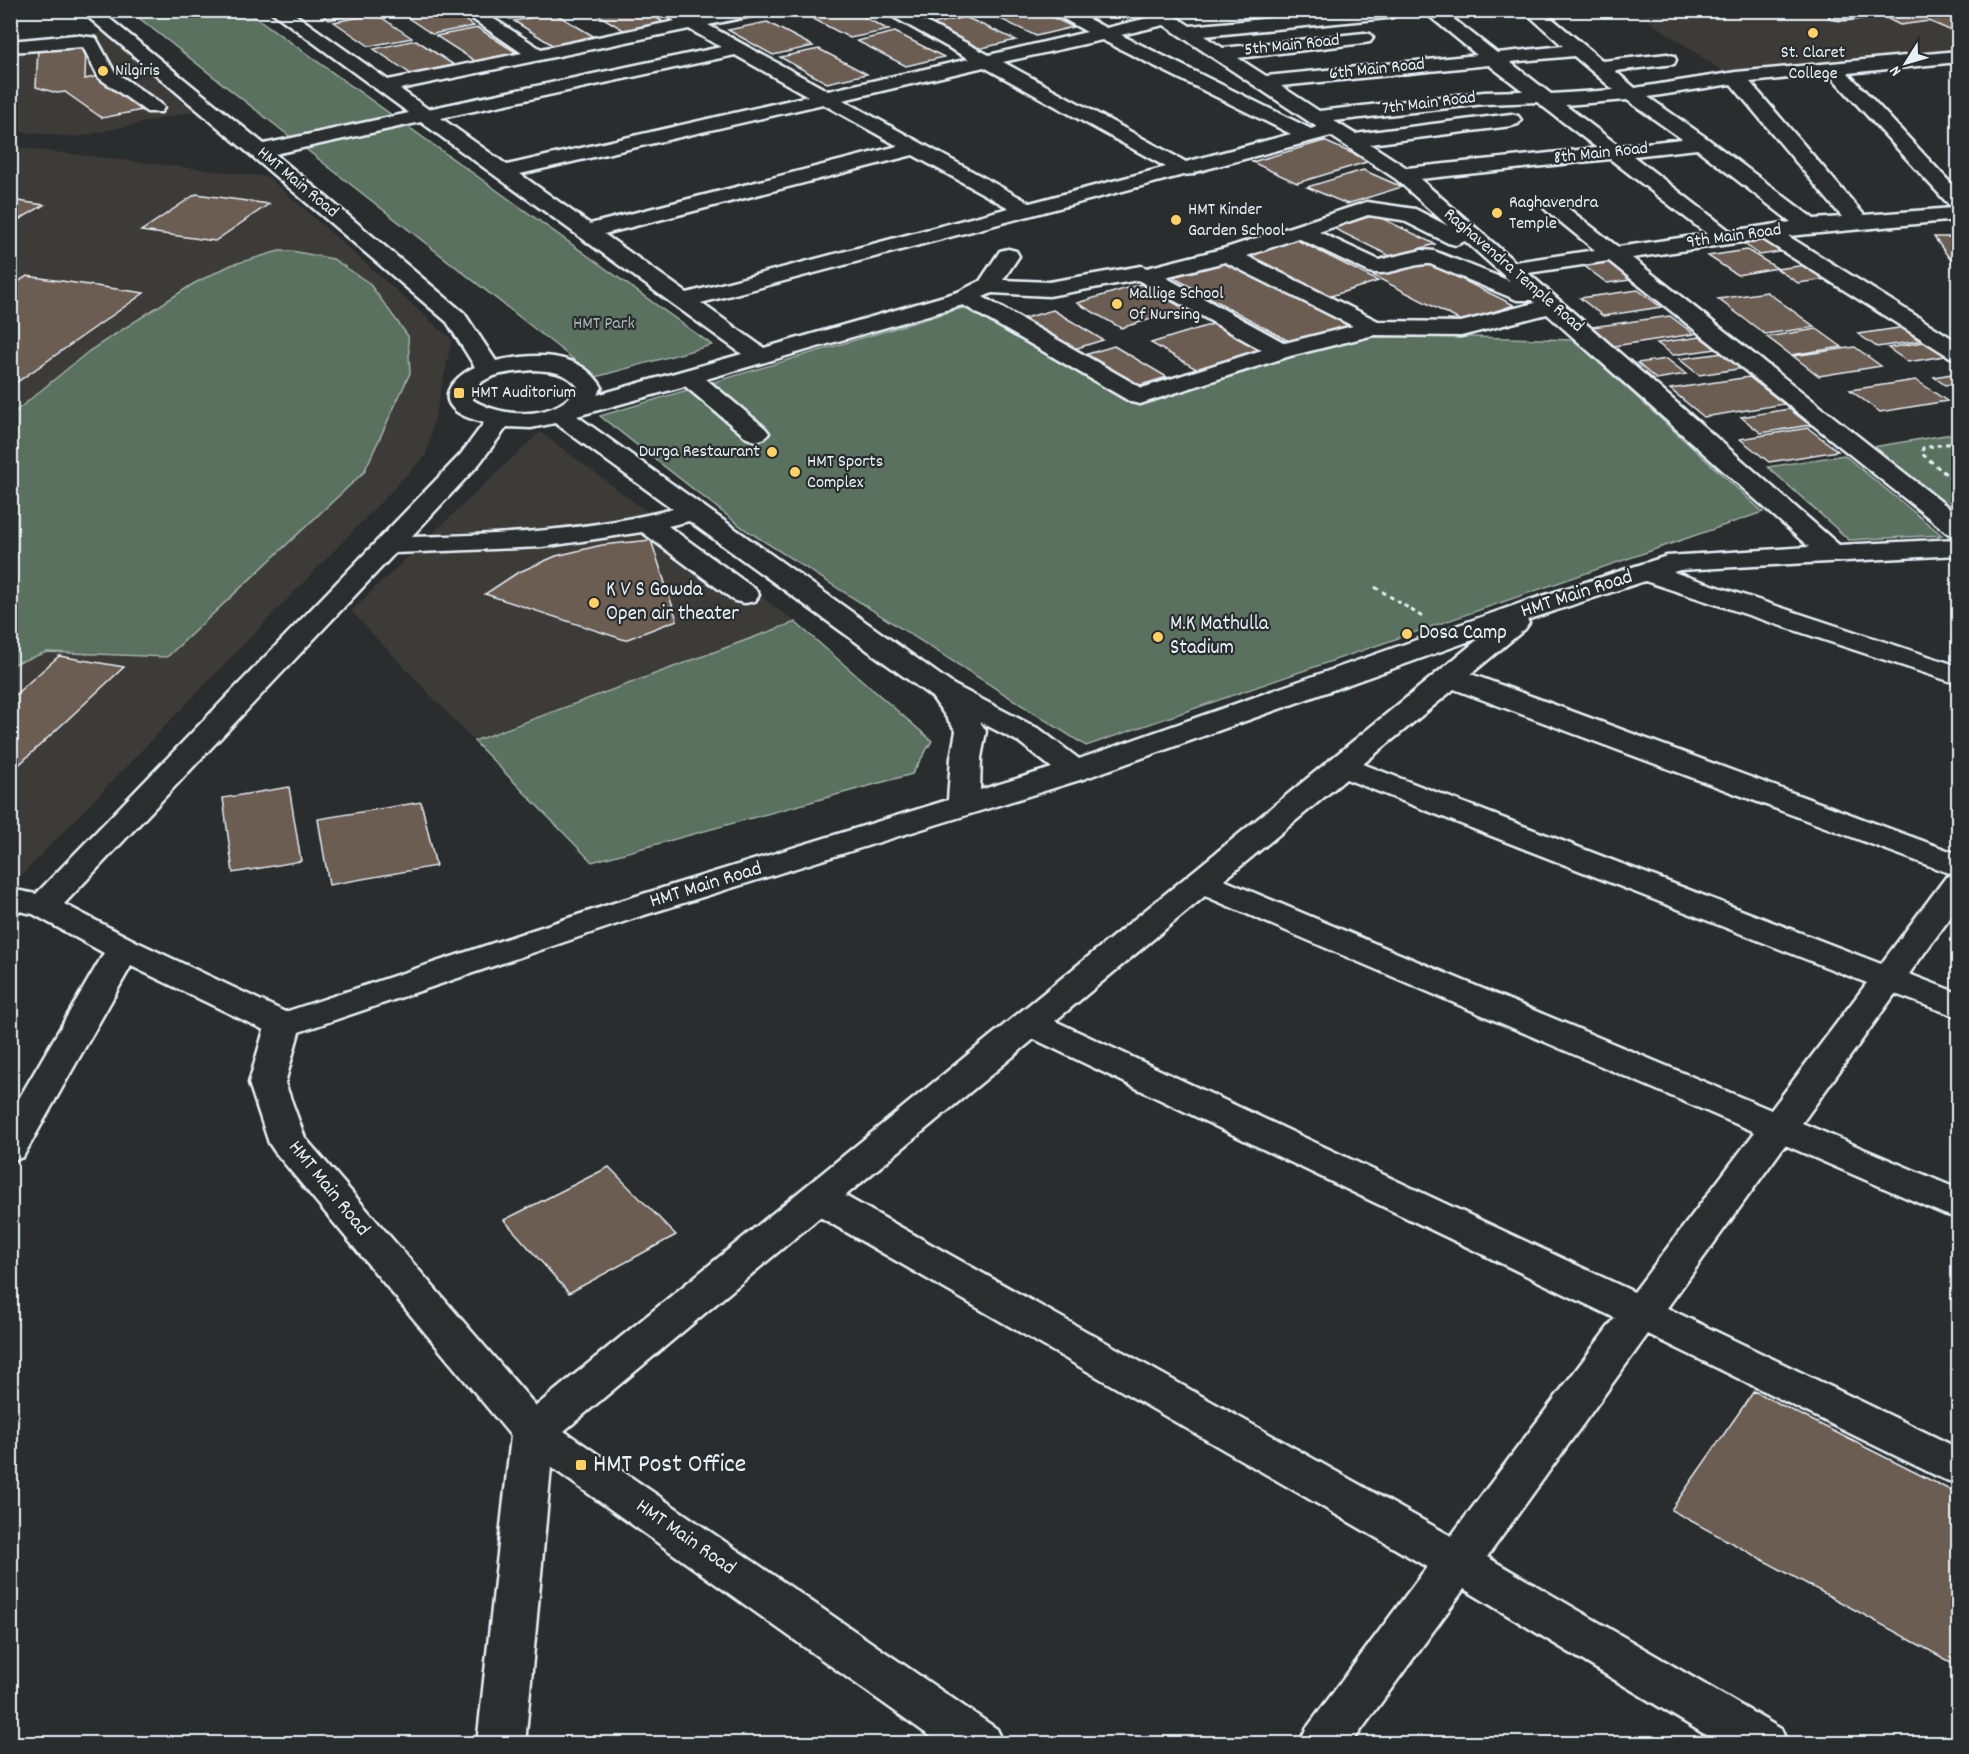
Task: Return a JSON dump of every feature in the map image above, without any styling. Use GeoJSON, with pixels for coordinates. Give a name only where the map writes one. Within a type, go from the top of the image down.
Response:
{"type":"FeatureCollection","features":[{"type":"Feature","properties":{"kind":"street","name":"HMT Main Road"},"geometry":{"type":"LineString","coordinates":[[88,10],[260,151],[456,318],[490,371]]}},
{"type":"Feature","properties":{"kind":"street"},"geometry":{"type":"LineString","coordinates":[[277,10],[760,356]]}},
{"type":"Feature","properties":{"kind":"street"},"geometry":{"type":"LineString","coordinates":[[467,10],[538,55]]}},
{"type":"Feature","properties":{"kind":"street"},"geometry":{"type":"LineString","coordinates":[[668,10],[1029,211]]}},
{"type":"Feature","properties":{"kind":"street"},"geometry":{"type":"LineString","coordinates":[[383,87],[755,10]]}},
{"type":"Feature","properties":{"kind":"street"},"geometry":{"type":"LineString","coordinates":[[889,10],[1186,170]]}},
{"type":"Feature","properties":{"kind":"street"},"geometry":{"type":"LineString","coordinates":[[1056,10],[1328,130]]}},
{"type":"Feature","properties":{"kind":"street"},"geometry":{"type":"LineString","coordinates":[[1430,10],[1726,238]]}},
{"type":"Feature","properties":{"kind":"street"},"geometry":{"type":"LineString","coordinates":[[1531,10],[1632,94],[1701,143],[1809,226]]}},
{"type":"Feature","properties":{"kind":"street"},"geometry":{"type":"LineString","coordinates":[[1838,14],[1867,10]]}},
{"type":"Feature","properties":{"kind":"street"},"geometry":{"type":"LineString","coordinates":[[503,172],[1105,33],[1160,13]]}},
{"type":"Feature","properties":{"kind":"street","name":"Raghavendra Temple Road"},"geometry":{"type":"LineString","coordinates":[[1160,13],[1263,82],[1328,130],[1403,175],[1834,555]]}},
{"type":"Feature","properties":{"kind":"street"},"geometry":{"type":"LineString","coordinates":[[1187,32],[1387,13]]}},
{"type":"Feature","properties":{"kind":"street","name":"5th Main Road"},"geometry":{"type":"LineString","coordinates":[[1221,54],[1364,38]]}},
{"type":"Feature","properties":{"kind":"street"},"geometry":{"type":"LineString","coordinates":[[10,46],[85,41],[93,44],[96,56],[106,74],[154,108]]}},
{"type":"Feature","properties":{"kind":"street"},"geometry":{"type":"LineString","coordinates":[[96,56],[134,49]]}},
{"type":"Feature","properties":{"kind":"street"},"geometry":{"type":"LineString","coordinates":[[260,151],[738,49]]}},
{"type":"Feature","properties":{"kind":"street","name":"6th Main Road"},"geometry":{"type":"LineString","coordinates":[[1263,82],[1491,57],[1578,50]]}},
{"type":"Feature","properties":{"kind":"street","name":"7th Main Road"},"geometry":{"type":"LineString","coordinates":[[1328,130],[1484,98],[1632,94],[1736,78],[1933,59],[1954,65]]}},
{"type":"Feature","properties":{"kind":"street"},"geometry":{"type":"LineString","coordinates":[[1599,67],[1667,60]]}},
{"type":"Feature","properties":{"kind":"street"},"geometry":{"type":"LineString","coordinates":[[1833,68],[1959,203]]}},
{"type":"Feature","properties":{"kind":"street"},"geometry":{"type":"LineString","coordinates":[[1736,78],[1858,222]]}},
{"type":"Feature","properties":{"kind":"street"},"geometry":{"type":"LineString","coordinates":[[131,92],[177,84]]}},
{"type":"Feature","properties":{"kind":"street"},"geometry":{"type":"LineString","coordinates":[[1650,107],[1707,101]]}},
{"type":"Feature","properties":{"kind":"street"},"geometry":{"type":"LineString","coordinates":[[683,301],[1186,170],[1328,130],[1453,128],[1510,120]]}},
{"type":"Feature","properties":{"kind":"street"},"geometry":{"type":"LineString","coordinates":[[1453,128],[1500,164]]}},
{"type":"Feature","properties":{"kind":"street","name":"8th Main Road"},"geometry":{"type":"LineString","coordinates":[[1403,175],[1701,143]]}},
{"type":"Feature","properties":{"kind":"street"},"geometry":{"type":"LineString","coordinates":[[586,232],[916,148]]}},
{"type":"Feature","properties":{"kind":"street"},"geometry":{"type":"LineString","coordinates":[[1554,207],[1959,528]]}},
{"type":"Feature","properties":{"kind":"street"},"geometry":{"type":"LineString","coordinates":[[1145,275],[1228,255],[1366,208],[1407,214],[1456,238]]}},
{"type":"Feature","properties":{"kind":"street","name":"9th Main Road"},"geometry":{"type":"LineString","coordinates":[[1510,269],[1809,226],[1959,214]]}},
{"type":"Feature","properties":{"kind":"street"},"geometry":{"type":"LineString","coordinates":[[1300,231],[1377,267],[1422,257],[1434,258],[1552,306]]}},
{"type":"Feature","properties":{"kind":"street"},"geometry":{"type":"LineString","coordinates":[[1767,232],[1959,352]]}},
{"type":"Feature","properties":{"kind":"street"},"geometry":{"type":"LineString","coordinates":[[1228,255],[1374,328]]}},
{"type":"Feature","properties":{"kind":"street"},"geometry":{"type":"LineString","coordinates":[[988,286],[1008,256]]}},
{"type":"Feature","properties":{"kind":"street"},"geometry":{"type":"LineString","coordinates":[[567,410],[586,397],[590,387],[585,377],[573,369],[556,364],[508,365],[477,374],[464,383],[459,393],[461,403],[471,412],[499,420],[522,420],[567,410],[608,400],[688,377],[966,297],[988,286],[1048,289],[1141,273],[1282,351]]}},
{"type":"Feature","properties":{"kind":"street"},"geometry":{"type":"LineString","coordinates":[[966,297],[1140,397],[1282,351],[1374,328],[1461,328],[1552,306]]}},
{"type":"Feature","properties":{"kind":"street"},"geometry":{"type":"LineString","coordinates":[[688,377],[756,433]]}},
{"type":"Feature","properties":{"kind":"street"},"geometry":{"type":"LineString","coordinates":[[567,410],[692,512],[943,691],[1030,736],[1075,771]]}},
{"type":"Feature","properties":{"kind":"street"},"geometry":{"type":"LineString","coordinates":[[283,1025],[27,903],[388,545],[470,459],[499,420]]}},
{"type":"Feature","properties":{"kind":"street"},"geometry":{"type":"LineString","coordinates":[[388,545],[505,543],[648,524],[692,512]]}},
{"type":"Feature","properties":{"kind":"street"},"geometry":{"type":"LineString","coordinates":[[648,524],[746,595]]}},
{"type":"Feature","properties":{"kind":"street","name":"HMT Main Road"},"geometry":{"type":"LineString","coordinates":[[980,1743],[533,1432],[288,1143],[267,1083],[283,1025],[626,910],[1075,771],[1534,608],[1677,562],[1959,548]]}},
{"type":"Feature","properties":{"kind":"street"},"geometry":{"type":"LineString","coordinates":[[1644,572],[1959,675]]}},
{"type":"Feature","properties":{"kind":"street"},"geometry":{"type":"LineString","coordinates":[[501,1743],[533,1432],[1534,608]]}},
{"type":"Feature","properties":{"kind":"street"},"geometry":{"type":"LineString","coordinates":[[1450,677],[1959,865]]}},
{"type":"Feature","properties":{"kind":"street"},"geometry":{"type":"LineString","coordinates":[[943,691],[971,731],[966,758],[964,807]]}},
{"type":"Feature","properties":{"kind":"street"},"geometry":{"type":"LineString","coordinates":[[1341,766],[1959,1006]]}},
{"type":"Feature","properties":{"kind":"street"},"geometry":{"type":"LineString","coordinates":[[1201,882],[1959,1204]]}},
{"type":"Feature","properties":{"kind":"street"},"geometry":{"type":"LineString","coordinates":[[1323,1743],[1959,884]]}},
{"type":"Feature","properties":{"kind":"street"},"geometry":{"type":"LineString","coordinates":[[10,1148],[123,949]]}},
{"type":"Feature","properties":{"kind":"street"},"geometry":{"type":"LineString","coordinates":[[1030,1023],[1641,1313],[1959,1467]]}},
{"type":"Feature","properties":{"kind":"street"},"geometry":{"type":"LineString","coordinates":[[817,1198],[1457,1562],[1764,1743]]}},
{"type":"Feature","properties":{"kind":"path"},"geometry":{"type":"LineString","coordinates":[[1957,482],[1922,454],[1923,448],[1959,442]]}},
{"type":"Feature","properties":{"kind":"path"},"geometry":{"type":"LineString","coordinates":[[1375,587],[1452,637]]}},
{"type":"Feature","properties":{"kind":"shaded area","name":"St. Claret College"},"geometry":{"type":"Polygon","coordinates":[[[1635,11],[1958,11],[1958,56],[1731,77],[1635,11]]]}},
{"type":"Feature","properties":{"kind":"shaded area"},"geometry":{"type":"Polygon","coordinates":[[[103,33],[199,110],[77,137],[11,131],[10,45],[103,33]]]}},
{"type":"Feature","properties":{"kind":"shaded area"},"geometry":{"type":"Polygon","coordinates":[[[11,147],[268,177],[452,340],[426,455],[11,886],[11,147]]]}},
{"type":"Feature","properties":{"kind":"shaded area"},"geometry":{"type":"Polygon","coordinates":[[[540,432],[795,622],[474,741],[351,611],[540,432]]]}},
{"type":"Feature","properties":{"kind":"green space","name":"HMT Park"},"geometry":{"type":"Polygon","coordinates":[[[130,11],[247,11],[712,345],[596,377],[130,11]]]}},
{"type":"Feature","properties":{"kind":"green space"},"geometry":{"type":"Polygon","coordinates":[[[279,251],[292,251],[333,259],[369,283],[408,336],[410,373],[364,472],[167,657],[47,652],[11,665],[11,415],[89,351],[193,284],[231,265],[279,251]]]}},
{"type":"Feature","properties":{"kind":"green space","name":"M.K Mathulla Stadium"},"geometry":{"type":"Polygon","coordinates":[[[966,307],[1131,404],[1369,334],[1574,340],[1763,512],[1086,746],[743,528],[600,416],[966,307]]]}},
{"type":"Feature","properties":{"kind":"green space"},"geometry":{"type":"Polygon","coordinates":[[[1958,433],[1958,513],[1873,447],[1958,433]]]}},
{"type":"Feature","properties":{"kind":"green space"},"geometry":{"type":"Polygon","coordinates":[[[1844,455],[1942,535],[1849,540],[1768,467],[1844,455]]]}},
{"type":"Feature","properties":{"kind":"green space"},"geometry":{"type":"Polygon","coordinates":[[[795,622],[932,741],[912,774],[592,862],[474,741],[795,622]]]}},
{"type":"Feature","properties":{"kind":"building"},"geometry":{"type":"Polygon","coordinates":[[[316,10],[370,10],[371,11],[329,20],[316,10]]]}},
{"type":"Feature","properties":{"kind":"building"},"geometry":{"type":"Polygon","coordinates":[[[396,10],[449,10],[474,26],[432,34],[396,10]]]}},
{"type":"Feature","properties":{"kind":"building"},"geometry":{"type":"Polygon","coordinates":[[[496,10],[549,10],[550,11],[510,19],[496,10]]]}},
{"type":"Feature","properties":{"kind":"building"},"geometry":{"type":"Polygon","coordinates":[[[590,10],[644,10],[665,23],[625,31],[590,10]]]}},
{"type":"Feature","properties":{"kind":"building"},"geometry":{"type":"Polygon","coordinates":[[[822,10],[850,10],[889,30],[850,38],[804,14],[822,10]]]}},
{"type":"Feature","properties":{"kind":"building"},"geometry":{"type":"Polygon","coordinates":[[[898,10],[952,10],[959,14],[922,22],[898,10]]]}},
{"type":"Feature","properties":{"kind":"building"},"geometry":{"type":"Polygon","coordinates":[[[1037,10],[1073,27],[1036,36],[986,12],[1037,10]]]}},
{"type":"Feature","properties":{"kind":"building"},"geometry":{"type":"Polygon","coordinates":[[[1939,10],[1958,10],[1958,32],[1929,21],[1900,25],[1886,18],[1939,10]]]}},
{"type":"Feature","properties":{"kind":"building"},"geometry":{"type":"Polygon","coordinates":[[[554,13],[595,37],[554,46],[514,21],[554,13]]]}},
{"type":"Feature","properties":{"kind":"building"},"geometry":{"type":"Polygon","coordinates":[[[376,14],[412,38],[369,46],[334,22],[376,14]]]}},
{"type":"Feature","properties":{"kind":"building"},"geometry":{"type":"Polygon","coordinates":[[[965,17],[1016,40],[978,49],[928,25],[965,17]]]}},
{"type":"Feature","properties":{"kind":"building"},"geometry":{"type":"Polygon","coordinates":[[[767,22],[813,46],[773,55],[728,30],[767,22]]]}},
{"type":"Feature","properties":{"kind":"building"},"geometry":{"type":"Polygon","coordinates":[[[478,28],[517,53],[475,61],[436,36],[478,28]]]}},
{"type":"Feature","properties":{"kind":"building"},"geometry":{"type":"Polygon","coordinates":[[[895,32],[944,57],[906,66],[857,41],[895,32]]]}},
{"type":"Feature","properties":{"kind":"building"},"geometry":{"type":"Polygon","coordinates":[[[416,40],[454,65],[411,74],[374,49],[416,40]]]}},
{"type":"Feature","properties":{"kind":"building"},"geometry":{"type":"Polygon","coordinates":[[[86,45],[85,79],[103,75],[142,110],[102,118],[65,92],[57,93],[36,87],[38,49],[86,45]]]}},
{"type":"Feature","properties":{"kind":"building"},"geometry":{"type":"Polygon","coordinates":[[[819,49],[867,74],[827,83],[780,57],[819,49]]]}},
{"type":"Feature","properties":{"kind":"building"},"geometry":{"type":"Polygon","coordinates":[[[1324,141],[1370,161],[1297,183],[1252,162],[1324,141]]]}},
{"type":"Feature","properties":{"kind":"building"},"geometry":{"type":"Polygon","coordinates":[[[1363,170],[1402,187],[1347,204],[1307,187],[1363,170]]]}},
{"type":"Feature","properties":{"kind":"building"},"geometry":{"type":"Polygon","coordinates":[[[196,194],[269,204],[215,241],[141,231],[196,194]]]}},
{"type":"Feature","properties":{"kind":"building"},"geometry":{"type":"Polygon","coordinates":[[[18,201],[44,205],[10,225],[10,205],[18,201]]]}},
{"type":"Feature","properties":{"kind":"building"},"geometry":{"type":"Polygon","coordinates":[[[1375,215],[1435,244],[1392,257],[1333,228],[1375,215]]]}},
{"type":"Feature","properties":{"kind":"building"},"geometry":{"type":"Polygon","coordinates":[[[1772,237],[1792,250],[1760,255],[1740,241],[1772,237]]]}},
{"type":"Feature","properties":{"kind":"building"},"geometry":{"type":"Polygon","coordinates":[[[1934,237],[1958,237],[1958,270],[1934,237]]]}},
{"type":"Feature","properties":{"kind":"building"},"geometry":{"type":"Polygon","coordinates":[[[1293,238],[1378,281],[1328,297],[1242,252],[1293,238]]]}},
{"type":"Feature","properties":{"kind":"building"},"geometry":{"type":"Polygon","coordinates":[[[1747,250],[1777,268],[1737,275],[1708,256],[1747,250]]]}},
{"type":"Feature","properties":{"kind":"building"},"geometry":{"type":"Polygon","coordinates":[[[1225,259],[1353,327],[1296,345],[1169,275],[1225,259]]]}},
{"type":"Feature","properties":{"kind":"building"},"geometry":{"type":"Polygon","coordinates":[[[1422,260],[1514,305],[1463,322],[1372,275],[1422,260]]]}},
{"type":"Feature","properties":{"kind":"building"},"geometry":{"type":"Polygon","coordinates":[[[1615,261],[1639,279],[1607,283],[1583,265],[1615,261]]]}},
{"type":"Feature","properties":{"kind":"building"},"geometry":{"type":"Polygon","coordinates":[[[1813,264],[1835,278],[1798,283],[1777,269],[1813,264]]]}},
{"type":"Feature","properties":{"kind":"building"},"geometry":{"type":"Polygon","coordinates":[[[27,276],[144,293],[10,387],[10,287],[27,276]]]}},
{"type":"Feature","properties":{"kind":"building"},"geometry":{"type":"Polygon","coordinates":[[[1141,284],[1185,309],[1121,328],[1077,303],[1141,284]]]}},
{"type":"Feature","properties":{"kind":"building"},"geometry":{"type":"Polygon","coordinates":[[[1638,290],[1661,307],[1603,316],[1580,298],[1638,290]]]}},
{"type":"Feature","properties":{"kind":"building"},"geometry":{"type":"Polygon","coordinates":[[[1767,292],[1815,327],[1765,334],[1718,299],[1767,292]]]}},
{"type":"Feature","properties":{"kind":"building"},"geometry":{"type":"Polygon","coordinates":[[[1053,310],[1103,340],[1071,350],[1021,319],[1053,310]]]}},
{"type":"Feature","properties":{"kind":"building"},"geometry":{"type":"Polygon","coordinates":[[[1670,316],[1694,334],[1614,346],[1592,327],[1670,316]]]}},
{"type":"Feature","properties":{"kind":"building"},"geometry":{"type":"Polygon","coordinates":[[[1216,323],[1263,349],[1198,370],[1151,343],[1216,323]]]}},
{"type":"Feature","properties":{"kind":"building"},"geometry":{"type":"Polygon","coordinates":[[[1912,326],[1932,339],[1877,347],[1858,334],[1912,326]]]}},
{"type":"Feature","properties":{"kind":"building"},"geometry":{"type":"Polygon","coordinates":[[[1817,329],[1842,347],[1791,355],[1767,337],[1817,329]]]}},
{"type":"Feature","properties":{"kind":"building"},"geometry":{"type":"Polygon","coordinates":[[[1700,337],[1716,349],[1673,355],[1657,343],[1700,337]]]}},
{"type":"Feature","properties":{"kind":"building"},"geometry":{"type":"Polygon","coordinates":[[[1935,340],[1957,354],[1908,362],[1888,348],[1935,340]]]}},
{"type":"Feature","properties":{"kind":"building"},"geometry":{"type":"Polygon","coordinates":[[[1114,346],[1167,377],[1134,387],[1081,356],[1114,346]]]}},
{"type":"Feature","properties":{"kind":"building"},"geometry":{"type":"Polygon","coordinates":[[[1855,347],[1881,366],[1819,376],[1793,356],[1855,347]]]}},
{"type":"Feature","properties":{"kind":"building"},"geometry":{"type":"Polygon","coordinates":[[[1723,353],[1744,368],[1699,375],[1679,359],[1723,353]]]}},
{"type":"Feature","properties":{"kind":"building"},"geometry":{"type":"Polygon","coordinates":[[[1667,359],[1686,374],[1656,379],[1637,363],[1667,359]]]}},
{"type":"Feature","properties":{"kind":"building"},"geometry":{"type":"Polygon","coordinates":[[[1958,373],[1958,383],[1945,385],[1934,377],[1958,373]]]}},
{"type":"Feature","properties":{"kind":"building"},"geometry":{"type":"Polygon","coordinates":[[[1749,377],[1784,404],[1704,417],[1670,389],[1749,377]]]}},
{"type":"Feature","properties":{"kind":"building"},"geometry":{"type":"Polygon","coordinates":[[[1916,380],[1947,401],[1880,412],[1850,390],[1916,380]]]}},
{"type":"Feature","properties":{"kind":"building"},"geometry":{"type":"Polygon","coordinates":[[[1789,409],[1810,425],[1761,433],[1741,417],[1789,409]]]}},
{"type":"Feature","properties":{"kind":"building"},"geometry":{"type":"Polygon","coordinates":[[[1808,428],[1838,451],[1769,462],[1740,439],[1808,428]]]}},
{"type":"Feature","properties":{"kind":"building"},"geometry":{"type":"Polygon","coordinates":[[[651,540],[677,620],[625,640],[485,594],[517,573],[556,556],[602,545],[651,540]]]}},
{"type":"Feature","properties":{"kind":"building"},"geometry":{"type":"Polygon","coordinates":[[[59,656],[124,667],[10,773],[10,699],[59,656]]]}},
{"type":"Feature","properties":{"kind":"building"},"geometry":{"type":"Polygon","coordinates":[[[289,787],[301,861],[233,873],[223,798],[289,787]]]}},
{"type":"Feature","properties":{"kind":"building"},"geometry":{"type":"Polygon","coordinates":[[[421,802],[436,866],[329,885],[318,819],[421,802]]]}},
{"type":"Feature","properties":{"kind":"building"},"geometry":{"type":"Polygon","coordinates":[[[609,1167],[676,1235],[569,1293],[504,1220],[609,1167]]]}},
{"type":"Feature","properties":{"kind":"building"},"geometry":{"type":"Polygon","coordinates":[[[1754,1391],[1958,1494],[1958,1666],[1671,1510],[1754,1391]]]}},
{"type":"Feature","properties":{"kind":"place","name":"St. Claret College"},"geometry":{"type":"Point","coordinates":[1813,33]}},
{"type":"Feature","properties":{"kind":"place","name":"Nilgiris"},"geometry":{"type":"Point","coordinates":[103,71]}},
{"type":"Feature","properties":{"kind":"place","name":"Raghavendra Temple"},"geometry":{"type":"Point","coordinates":[1497,213]}},
{"type":"Feature","properties":{"kind":"place","name":"HMT Kinder Garden School"},"geometry":{"type":"Point","coordinates":[1176,220]}},
{"type":"Feature","properties":{"kind":"place","name":"Mallige School Of Nursing"},"geometry":{"type":"Point","coordinates":[1117,304]}},
{"type":"Feature","properties":{"kind":"place","name":"HMT Auditorium"},"geometry":{"type":"Point","coordinates":[459,393]}},
{"type":"Feature","properties":{"kind":"place","name":"Durga Restaurant"},"geometry":{"type":"Point","coordinates":[772,452]}},
{"type":"Feature","properties":{"kind":"place","name":"HMT Sports Complex"},"geometry":{"type":"Point","coordinates":[795,472]}},
{"type":"Feature","properties":{"kind":"place","name":"K V S Gowda Open air theater"},"geometry":{"type":"Point","coordinates":[594,603]}},
{"type":"Feature","properties":{"kind":"place","name":"Dosa Camp"},"geometry":{"type":"Point","coordinates":[1407,634]}},
{"type":"Feature","properties":{"kind":"place","name":"M.K Mathulla Stadium"},"geometry":{"type":"Point","coordinates":[1158,637]}},
{"type":"Feature","properties":{"kind":"place","name":"HMT Post Office"},"geometry":{"type":"Point","coordinates":[581,1465]}}]}
